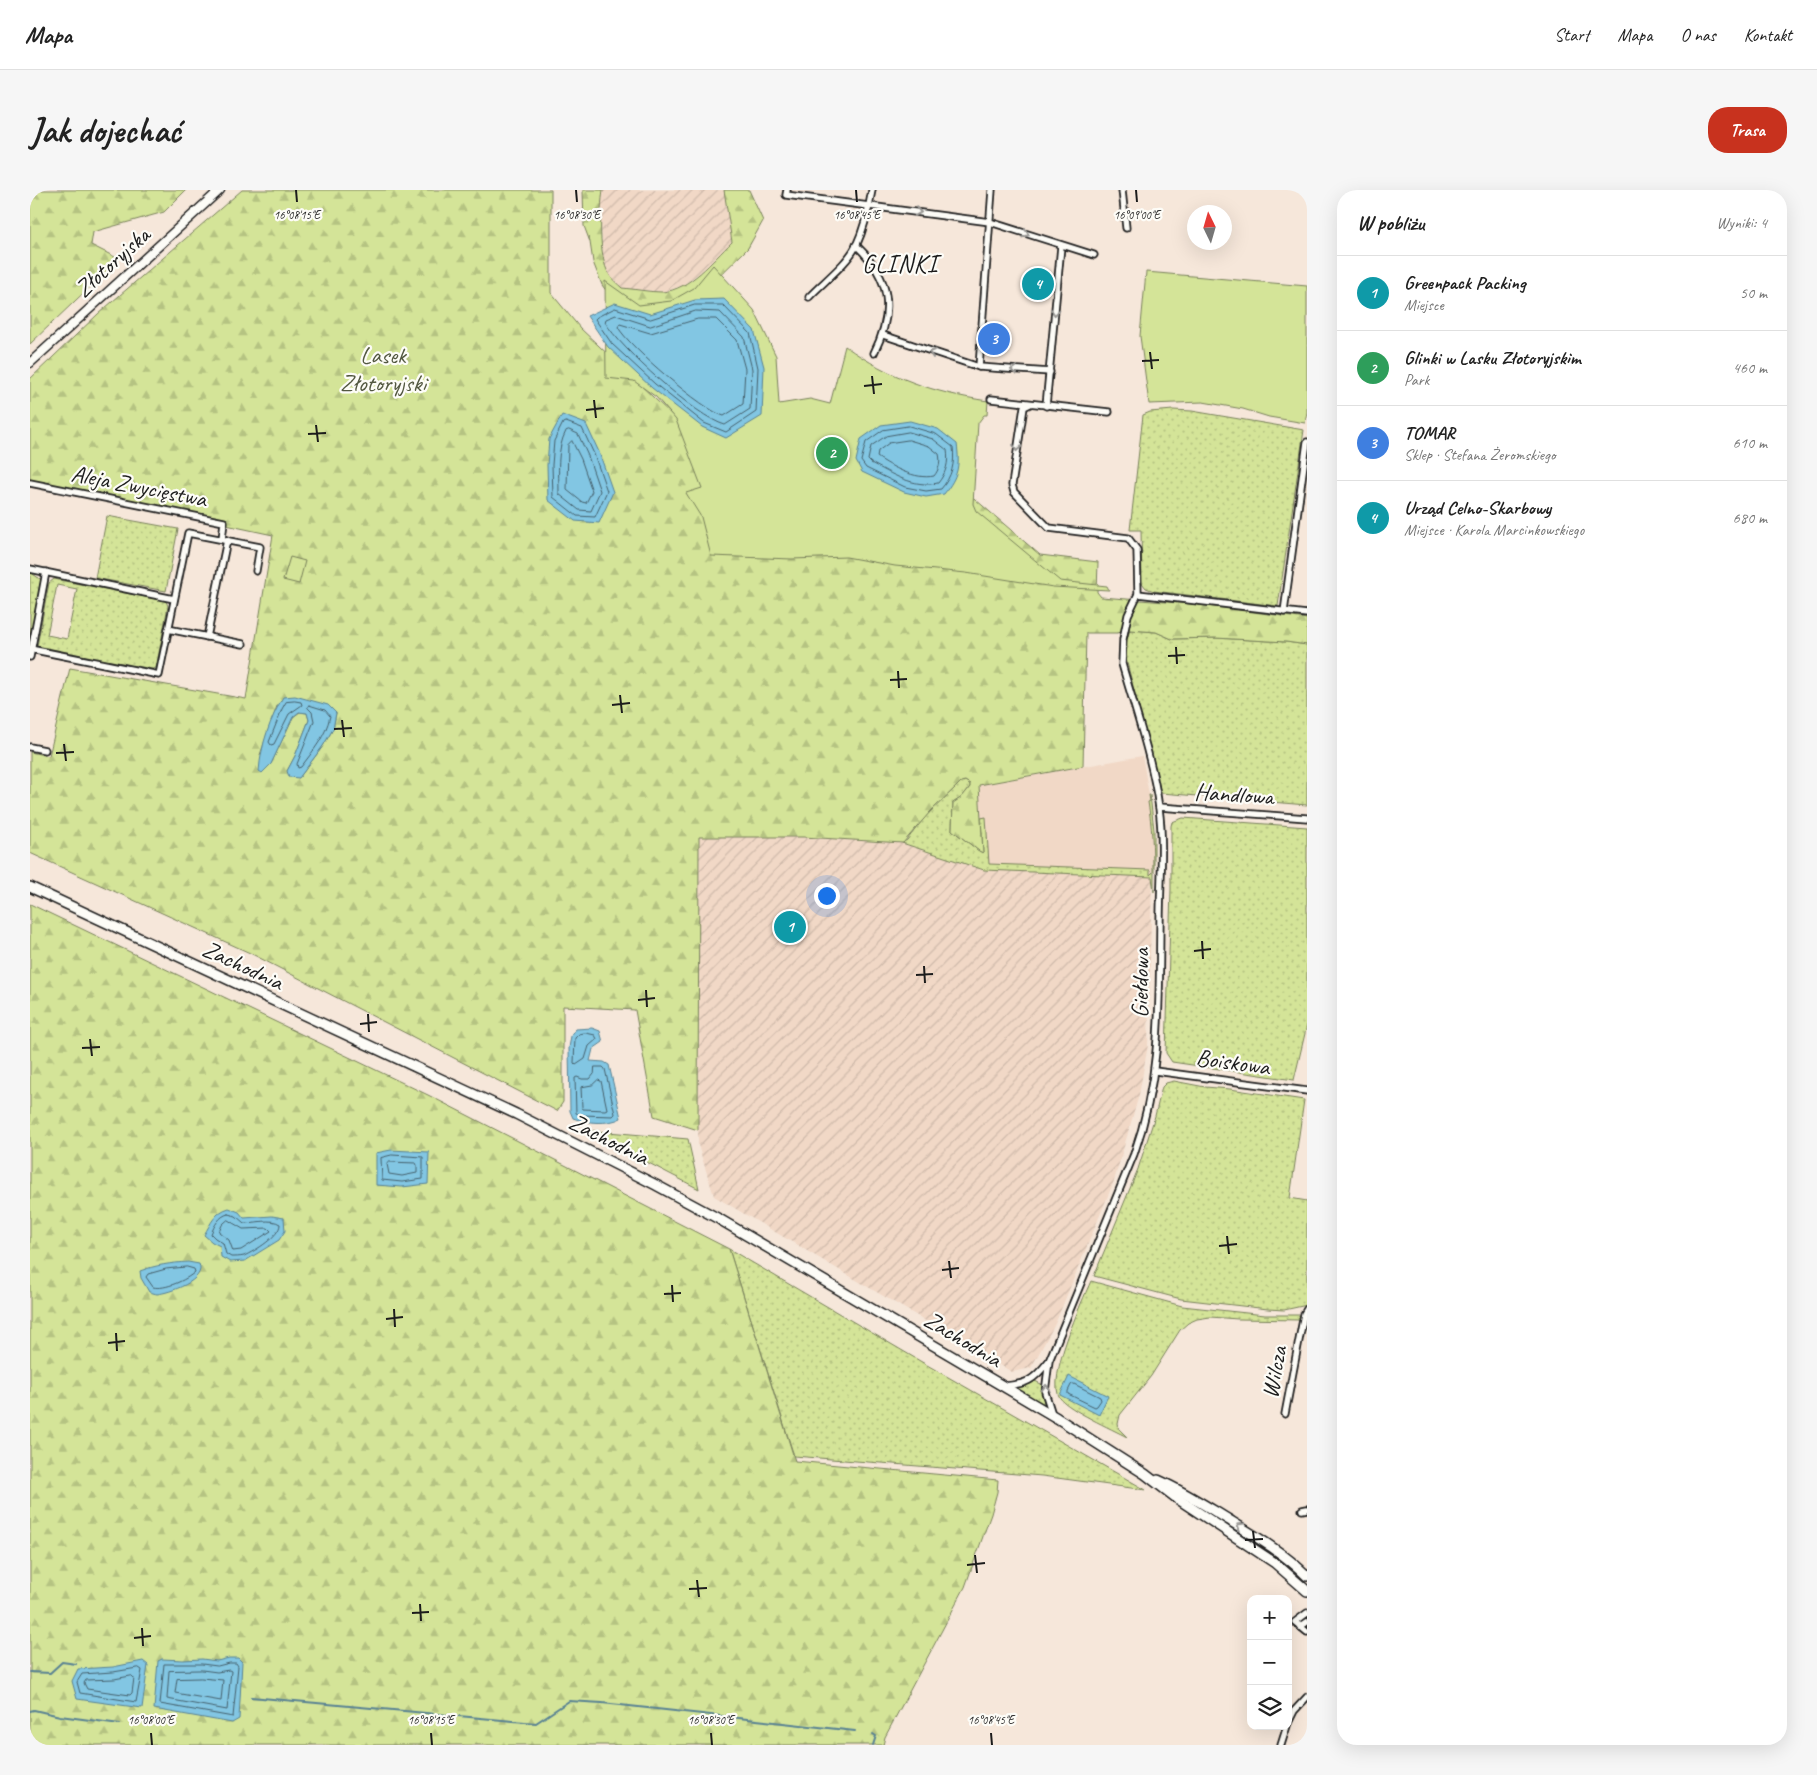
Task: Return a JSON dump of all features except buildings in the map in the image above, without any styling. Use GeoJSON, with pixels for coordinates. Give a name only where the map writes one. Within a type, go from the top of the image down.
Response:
{"type":"FeatureCollection","features":[{"type":"Feature","properties":{"kind":"main road","name":"Zachodnia"},"geometry":{"type":"LineString","coordinates":[[30,887],[516,1114],[727,1224],[1052,1414],[1275,1563],[1307,1591]]}},
{"type":"Feature","properties":{"kind":"main road","name":"Zachodnia"},"geometry":{"type":"LineString","coordinates":[[1144,1474],[1180,1490],[1259,1538],[1288,1558],[1307,1576]]}},
{"type":"Feature","properties":{"kind":"street","name":"Złotoryjska"},"geometry":{"type":"LineString","coordinates":[[30,363],[220,190]]}},
{"type":"Feature","properties":{"kind":"street"},"geometry":{"type":"LineString","coordinates":[[809,297],[849,256],[856,245],[870,206],[872,190]]}},
{"type":"Feature","properties":{"kind":"street"},"geometry":{"type":"LineString","coordinates":[[979,367],[992,190]]}},
{"type":"Feature","properties":{"kind":"street"},"geometry":{"type":"LineString","coordinates":[[1122,190],[1126,228]]}},
{"type":"Feature","properties":{"kind":"street"},"geometry":{"type":"LineString","coordinates":[[787,192],[870,206],[990,222],[1094,255]]}},
{"type":"Feature","properties":{"kind":"street"},"geometry":{"type":"LineString","coordinates":[[856,245],[870,258],[886,287],[887,316],[883,335],[874,353]]}},
{"type":"Feature","properties":{"kind":"street"},"geometry":{"type":"LineString","coordinates":[[1046,406],[1061,246]]}},
{"type":"Feature","properties":{"kind":"street"},"geometry":{"type":"LineString","coordinates":[[883,335],[979,367],[1050,372]]}},
{"type":"Feature","properties":{"kind":"street"},"geometry":{"type":"LineString","coordinates":[[991,400],[1109,412]]}},
{"type":"Feature","properties":{"kind":"street"},"geometry":{"type":"LineString","coordinates":[[1030,404],[1024,407],[1012,485],[1014,492],[1049,528],[1128,538],[1136,550],[1138,594],[1307,614]]}},
{"type":"Feature","properties":{"kind":"street"},"geometry":{"type":"LineString","coordinates":[[1284,612],[1307,442]]}},
{"type":"Feature","properties":{"kind":"street","name":"Aleja Zwycięstwa"},"geometry":{"type":"LineString","coordinates":[[30,484],[224,522],[225,540]]}},
{"type":"Feature","properties":{"kind":"street"},"geometry":{"type":"LineString","coordinates":[[31,649],[158,675],[188,533],[260,548],[256,571]]}},
{"type":"Feature","properties":{"kind":"street"},"geometry":{"type":"LineString","coordinates":[[207,637],[225,540]]}},
{"type":"Feature","properties":{"kind":"street"},"geometry":{"type":"LineString","coordinates":[[30,568],[174,599]]}},
{"type":"Feature","properties":{"kind":"street"},"geometry":{"type":"LineString","coordinates":[[30,657],[46,572]]}},
{"type":"Feature","properties":{"kind":"street","name":"Giełdowa"},"geometry":{"type":"LineString","coordinates":[[1052,1414],[1045,1392],[1049,1360],[1134,1154],[1148,1105],[1155,1071],[1159,974],[1161,839],[1159,807],[1122,664],[1121,653],[1128,615],[1138,594]]}},
{"type":"Feature","properties":{"kind":"street"},"geometry":{"type":"LineString","coordinates":[[168,629],[243,644]]}},
{"type":"Feature","properties":{"kind":"street"},"geometry":{"type":"LineString","coordinates":[[30,746],[45,750]]}},
{"type":"Feature","properties":{"kind":"street","name":"Handlowa"},"geometry":{"type":"LineString","coordinates":[[1159,807],[1307,818]]}},
{"type":"Feature","properties":{"kind":"street","name":"Boiskowa"},"geometry":{"type":"LineString","coordinates":[[1155,1071],[1307,1091]]}},
{"type":"Feature","properties":{"kind":"street","name":"Wilcza"},"geometry":{"type":"LineString","coordinates":[[1285,1414],[1304,1314],[1307,1309]]}},
{"type":"Feature","properties":{"kind":"street","name":"Giełdowa"},"geometry":{"type":"LineString","coordinates":[[1004,1386],[1020,1385],[1032,1380],[1049,1360]]}},
{"type":"Feature","properties":{"kind":"street"},"geometry":{"type":"LineString","coordinates":[[1307,1613],[1295,1622],[1307,1632]]}},
{"type":"Feature","properties":{"kind":"street"},"geometry":{"type":"LineString","coordinates":[[1300,1627],[1307,1622]]}},
{"type":"Feature","properties":{"kind":"street"},"geometry":{"type":"LineString","coordinates":[[1292,1716],[1307,1697]]}},
{"type":"Feature","properties":{"kind":"street"},"geometry":{"type":"LineString","coordinates":[[1281,1745],[1286,1730]]}},
{"type":"Feature","properties":{"kind":"shaded area"},"geometry":{"type":"Polygon","coordinates":[[[603,190],[724,190],[732,242],[701,272],[682,286],[663,292],[622,288],[609,275],[603,261],[600,208],[603,190]]]}},
{"type":"Feature","properties":{"kind":"shaded area"},"geometry":{"type":"Polygon","coordinates":[[[1142,756],[1152,811],[1153,877],[984,869],[979,785],[1142,756]]]}},
{"type":"Feature","properties":{"kind":"shaded area"},"geometry":{"type":"Polygon","coordinates":[[[699,837],[803,837],[902,843],[984,870],[1152,877],[1148,1045],[1139,1095],[1114,1181],[1055,1324],[1031,1368],[1012,1372],[714,1196],[698,1145],[699,837]]]}},
{"type":"Feature","properties":{"kind":"green space"},"geometry":{"type":"Polygon","coordinates":[[[30,190],[186,190],[164,212],[93,232],[91,245],[119,259],[30,344],[30,190]]]}},
{"type":"Feature","properties":{"kind":"green space","name":"Lasek Złotoryjski"},"geometry":{"type":"Polygon","coordinates":[[[242,190],[551,190],[551,293],[580,328],[709,450],[954,481],[1040,555],[1098,562],[1097,592],[1101,597],[1191,604],[1307,619],[1307,645],[1215,638],[1172,639],[1156,632],[1130,630],[1117,633],[1086,633],[1083,766],[979,785],[983,853],[952,830],[953,803],[962,797],[970,787],[970,784],[965,781],[961,782],[930,812],[903,843],[803,837],[699,837],[698,1130],[654,1116],[635,1010],[563,1006],[563,1102],[557,1111],[250,953],[30,853],[30,752],[49,756],[70,668],[246,699],[273,535],[30,483],[30,379],[98,314],[242,190]],[[277,706],[260,755],[271,764],[293,717],[300,712],[307,713],[309,720],[287,771],[299,778],[333,729],[336,713],[277,706]]]}},
{"type":"Feature","properties":{"kind":"green space"},"geometry":{"type":"Polygon","coordinates":[[[583,190],[603,190],[601,245],[603,257],[610,276],[622,288],[657,292],[672,290],[691,280],[709,265],[732,242],[724,190],[749,190],[763,221],[748,248],[695,300],[650,314],[615,303],[602,285],[593,262],[590,242],[584,226],[583,190]]]}},
{"type":"Feature","properties":{"kind":"green space"},"geometry":{"type":"Polygon","coordinates":[[[713,265],[754,310],[776,356],[779,404],[810,399],[830,404],[845,346],[879,367],[931,389],[988,401],[987,415],[984,415],[978,423],[973,504],[976,511],[1060,581],[1107,586],[1109,590],[1053,587],[966,573],[895,566],[846,557],[792,559],[711,556],[701,517],[686,493],[702,488],[676,420],[656,397],[634,381],[606,378],[605,281],[639,305],[671,301],[694,288],[713,265]]]}},
{"type":"Feature","properties":{"kind":"green space"},"geometry":{"type":"Polygon","coordinates":[[[1146,272],[1307,286],[1307,412],[1305,423],[1203,402],[1149,404],[1140,336],[1146,272]]]}},
{"type":"Feature","properties":{"kind":"green space"},"geometry":{"type":"Polygon","coordinates":[[[1192,411],[1304,430],[1278,606],[1154,591],[1146,588],[1142,583],[1141,530],[1130,530],[1143,415],[1150,412],[1192,411]]]}},
{"type":"Feature","properties":{"kind":"green space"},"geometry":{"type":"Polygon","coordinates":[[[107,516],[178,529],[166,591],[95,578],[107,516]]]}},
{"type":"Feature","properties":{"kind":"green space"},"geometry":{"type":"Polygon","coordinates":[[[290,557],[305,561],[299,584],[283,580],[290,557]]]}},
{"type":"Feature","properties":{"kind":"green space"},"geometry":{"type":"Polygon","coordinates":[[[30,572],[43,581],[30,642],[30,572]]]}},
{"type":"Feature","properties":{"kind":"green space"},"geometry":{"type":"Polygon","coordinates":[[[54,579],[166,601],[168,606],[156,668],[152,669],[37,646],[49,583],[54,579]],[[57,585],[47,635],[67,639],[77,589],[57,585]]]}},
{"type":"Feature","properties":{"kind":"green space"},"geometry":{"type":"Polygon","coordinates":[[[1130,630],[1156,632],[1172,639],[1215,638],[1307,645],[1307,805],[1161,793],[1126,659],[1126,642],[1130,630]]]}},
{"type":"Feature","properties":{"kind":"green space"},"geometry":{"type":"Polygon","coordinates":[[[965,781],[970,784],[970,787],[962,797],[953,803],[952,830],[983,853],[981,818],[986,817],[989,864],[1150,870],[1150,875],[1153,872],[1148,802],[1150,801],[1150,795],[1154,830],[1154,892],[1152,877],[984,870],[902,843],[907,840],[924,818],[961,782],[965,781]]]}},
{"type":"Feature","properties":{"kind":"green space"},"geometry":{"type":"Polygon","coordinates":[[[1183,818],[1307,827],[1307,1025],[1294,1080],[1172,1062],[1166,1053],[1171,826],[1172,822],[1183,818]]]}},
{"type":"Feature","properties":{"kind":"green space"},"geometry":{"type":"Polygon","coordinates":[[[30,904],[428,1095],[729,1249],[795,1461],[998,1480],[991,1514],[965,1587],[885,1737],[883,1745],[30,1745],[30,904]]]}},
{"type":"Feature","properties":{"kind":"green space"},"geometry":{"type":"Polygon","coordinates":[[[1174,1081],[1304,1100],[1290,1198],[1307,1201],[1307,1305],[1284,1310],[1181,1299],[1094,1276],[1138,1169],[1162,1087],[1166,1083],[1174,1081]]]}},
{"type":"Feature","properties":{"kind":"green space"},"geometry":{"type":"Polygon","coordinates":[[[585,1130],[688,1139],[699,1189],[585,1130]]]}},
{"type":"Feature","properties":{"kind":"green space"},"geometry":{"type":"Polygon","coordinates":[[[729,1249],[1146,1490],[1042,1476],[794,1456],[729,1249]]]}},
{"type":"Feature","properties":{"kind":"green space"},"geometry":{"type":"Polygon","coordinates":[[[1091,1281],[1182,1306],[1265,1315],[1300,1315],[1299,1320],[1210,1317],[1188,1323],[1180,1330],[1151,1376],[1120,1415],[1119,1429],[1127,1437],[1072,1408],[1060,1398],[1057,1388],[1061,1358],[1080,1305],[1091,1281]]]}},
{"type":"Feature","properties":{"kind":"green space"},"geometry":{"type":"Polygon","coordinates":[[[1035,1381],[1043,1385],[1042,1393],[1045,1407],[1015,1388],[1035,1381]]]}},
{"type":"Feature","properties":{"kind":"water"},"geometry":{"type":"Polygon","coordinates":[[[724,299],[754,330],[764,367],[762,416],[726,438],[702,427],[652,388],[608,347],[587,316],[615,303],[650,314],[695,300],[724,299]]]}},
{"type":"Feature","properties":{"kind":"water"},"geometry":{"type":"Polygon","coordinates":[[[562,415],[586,424],[599,452],[613,492],[599,523],[575,521],[548,500],[547,465],[549,439],[562,415]]]}},
{"type":"Feature","properties":{"kind":"water"},"geometry":{"type":"Polygon","coordinates":[[[910,421],[938,429],[957,444],[957,471],[944,494],[926,497],[904,492],[862,472],[856,461],[861,439],[881,425],[910,421]]]}},
{"type":"Feature","properties":{"kind":"water"},"geometry":{"type":"Polygon","coordinates":[[[295,696],[328,705],[336,713],[333,729],[299,778],[289,777],[287,771],[309,720],[307,713],[299,712],[293,717],[271,764],[262,773],[259,771],[262,752],[274,714],[283,697],[295,696]]]}},
{"type":"Feature","properties":{"kind":"water"},"geometry":{"type":"Polygon","coordinates":[[[592,1028],[600,1031],[603,1042],[593,1049],[590,1061],[604,1062],[609,1065],[621,1118],[610,1122],[578,1120],[573,1118],[570,1111],[569,1048],[571,1036],[576,1029],[592,1028]]]}},
{"type":"Feature","properties":{"kind":"water"},"geometry":{"type":"Polygon","coordinates":[[[391,1150],[429,1152],[428,1184],[402,1187],[376,1185],[376,1153],[391,1150]]]}},
{"type":"Feature","properties":{"kind":"water"},"geometry":{"type":"Polygon","coordinates":[[[229,1208],[239,1212],[244,1218],[272,1216],[284,1218],[285,1231],[279,1240],[245,1261],[230,1262],[221,1257],[220,1246],[204,1235],[217,1215],[229,1208]]]}},
{"type":"Feature","properties":{"kind":"water"},"geometry":{"type":"Polygon","coordinates":[[[188,1262],[199,1264],[200,1270],[198,1275],[186,1285],[170,1291],[157,1294],[149,1292],[141,1278],[140,1271],[188,1262]]]}},
{"type":"Feature","properties":{"kind":"water"},"geometry":{"type":"Polygon","coordinates":[[[1069,1376],[1108,1396],[1099,1415],[1060,1395],[1069,1376]]]}},
{"type":"Feature","properties":{"kind":"water"},"geometry":{"type":"Polygon","coordinates":[[[238,1658],[242,1662],[239,1719],[232,1723],[154,1709],[158,1661],[162,1659],[202,1659],[217,1661],[238,1658]]]}},
{"type":"Feature","properties":{"kind":"water"},"geometry":{"type":"Polygon","coordinates":[[[143,1661],[148,1665],[142,1708],[77,1699],[72,1681],[78,1669],[113,1667],[143,1661]]]}},
{"type":"Feature","properties":{"kind":"waterway"},"geometry":{"type":"LineString","coordinates":[[30,1672],[50,1673],[62,1662],[76,1664]]}},
{"type":"Feature","properties":{"kind":"waterway"},"geometry":{"type":"LineString","coordinates":[[251,1697],[536,1723],[569,1701],[855,1731]]}},
{"type":"Feature","properties":{"kind":"waterway"},"geometry":{"type":"LineString","coordinates":[[30,1711],[34,1710],[60,1716],[120,1724]]}},
{"type":"Feature","properties":{"kind":"waterway"},"geometry":{"type":"LineString","coordinates":[[873,1734],[876,1736],[873,1745]]}},
{"type":"Feature","properties":{"kind":"place","name":"Urząd Celno-Skarbowy"},"geometry":{"type":"Point","coordinates":[1038,284]}},
{"type":"Feature","properties":{"kind":"place","name":"TOMAR"},"geometry":{"type":"Point","coordinates":[994,339]}},
{"type":"Feature","properties":{"kind":"place","name":"Glinki w Lasku Złotoryjskim"},"geometry":{"type":"Point","coordinates":[832,453]}},
{"type":"Feature","properties":{"kind":"place","name":"Greenpack Packing"},"geometry":{"type":"Point","coordinates":[790,927]}},
{"type":"Feature","properties":{"kind":"district","name":"GLINKI"},"geometry":{"type":"Point","coordinates":[900,264]}}]}
